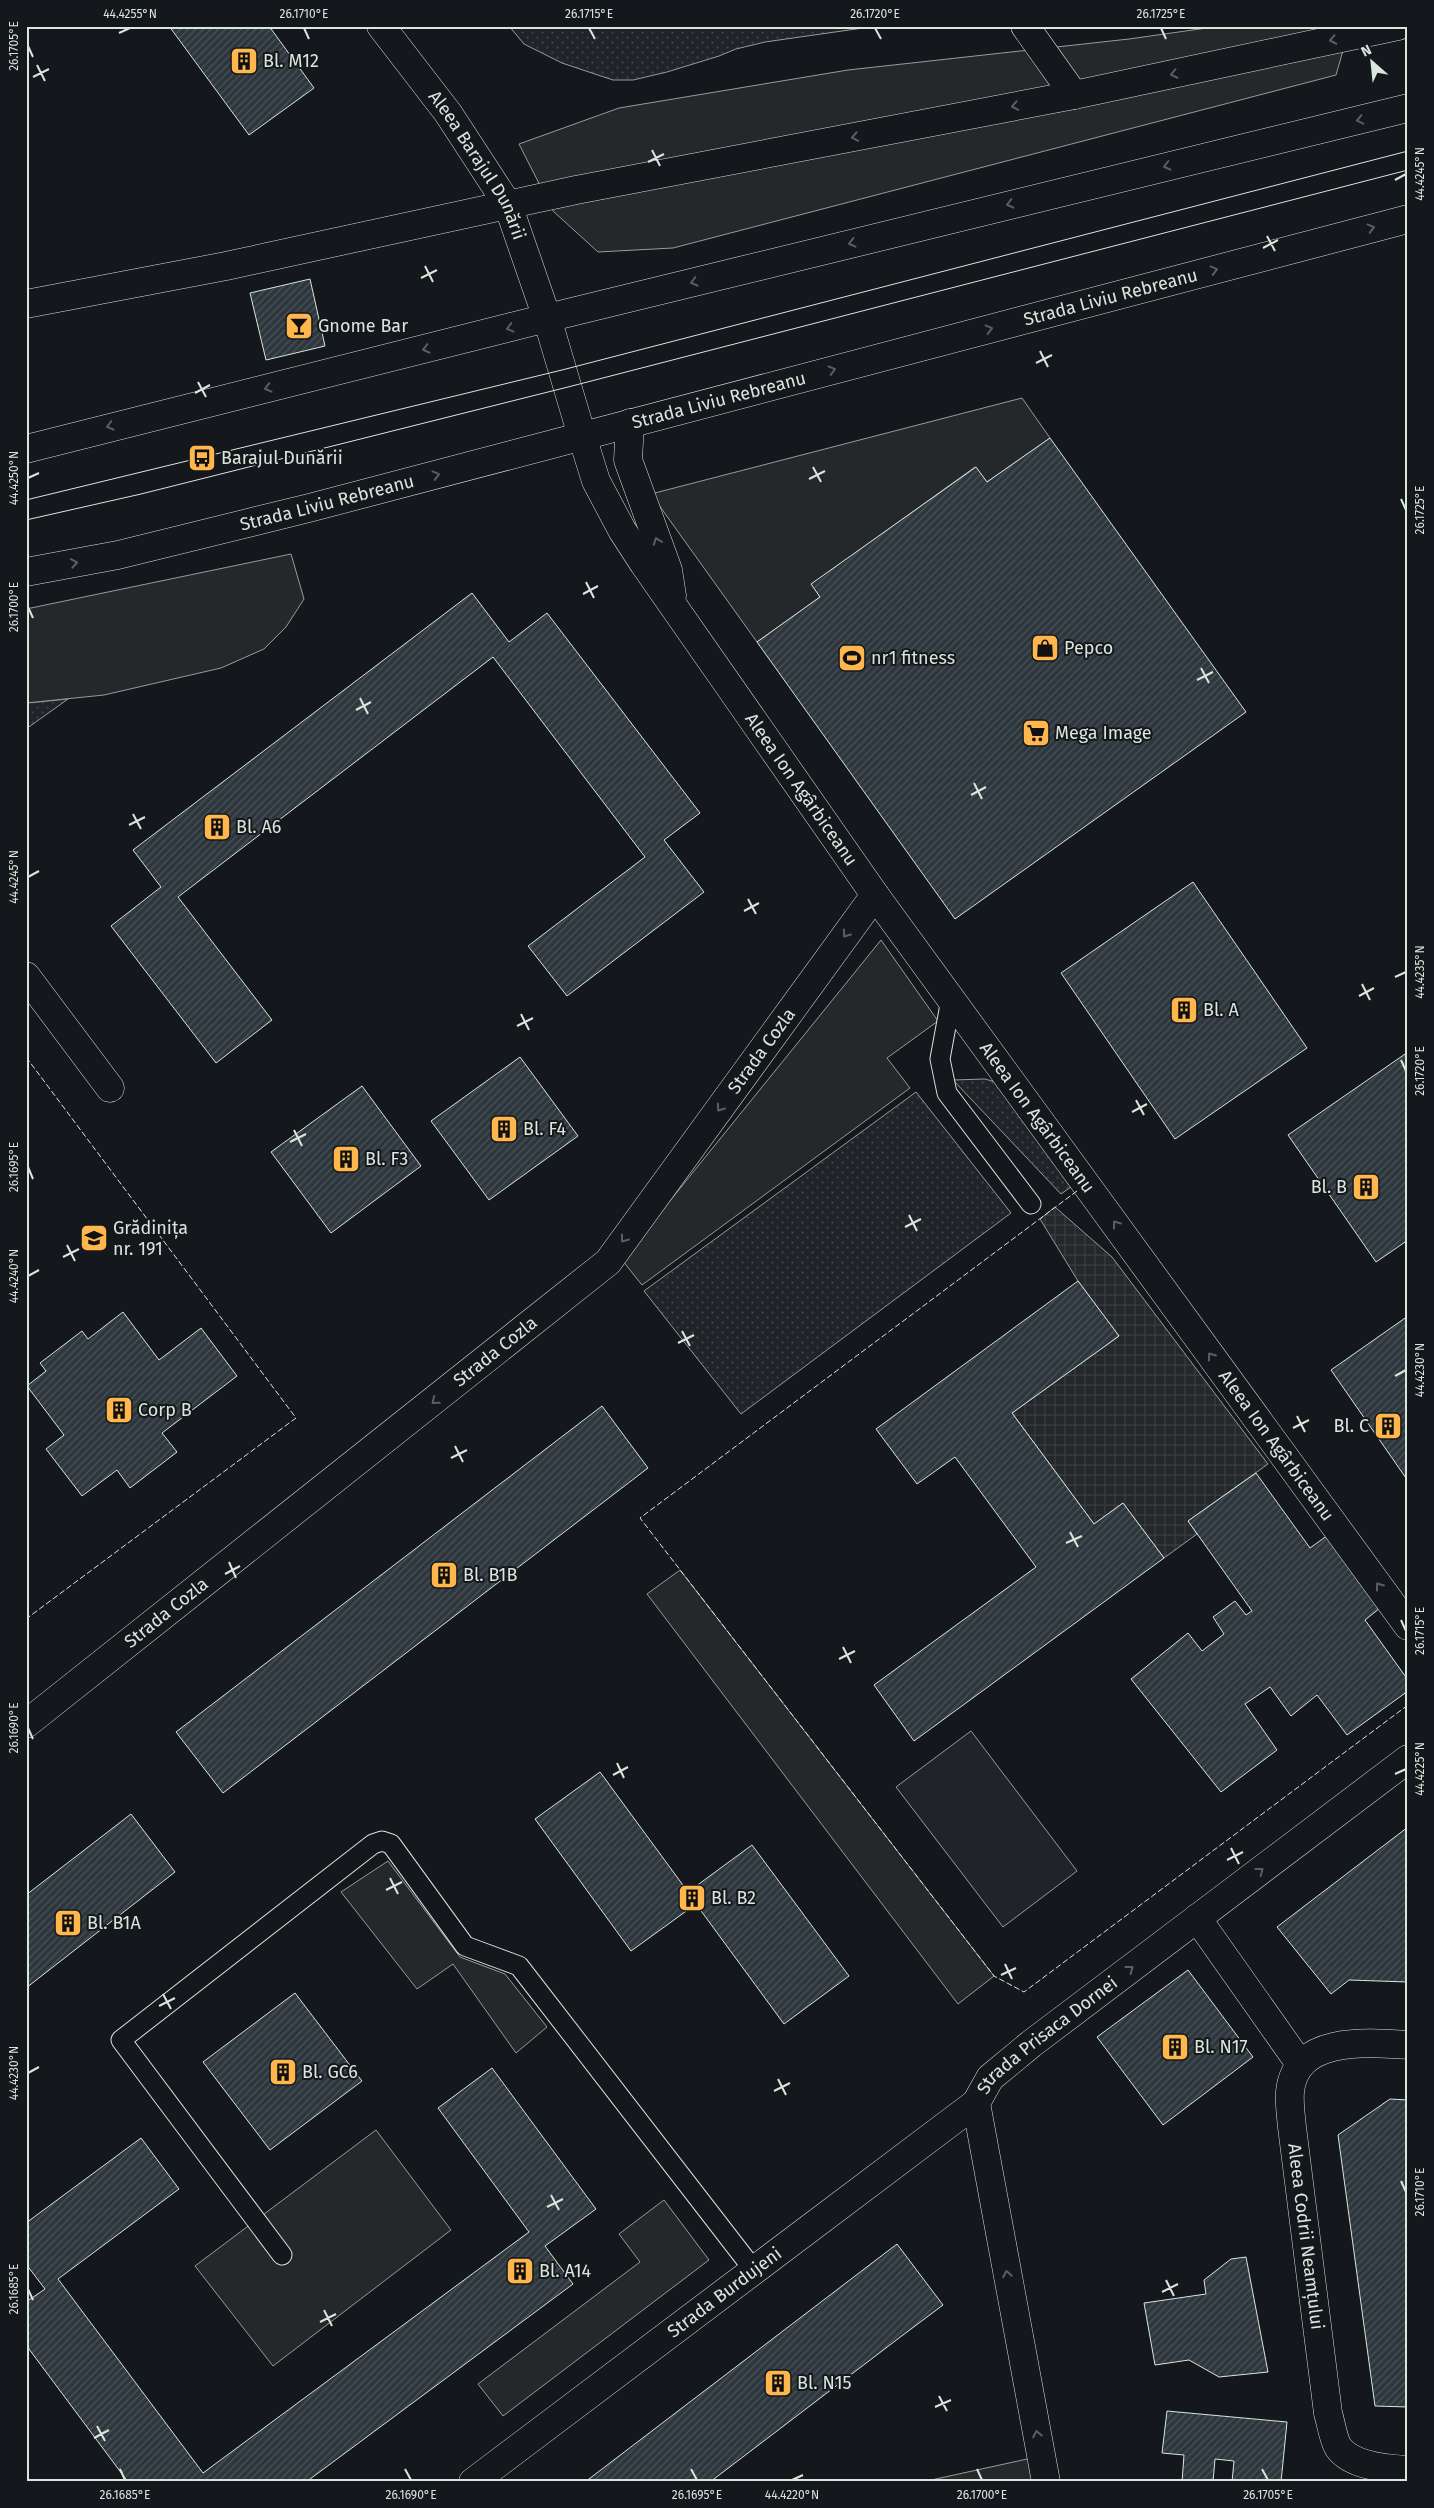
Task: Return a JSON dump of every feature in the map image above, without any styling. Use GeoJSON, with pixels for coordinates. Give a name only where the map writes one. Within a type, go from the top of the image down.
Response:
{"type":"FeatureCollection","features":[{"type":"Feature","properties":{"kind":"street","name":"Aleea Barajul Dunării"},"geometry":{"type":"LineString","coordinates":[[381,26],[448,113],[508,205],[547,318],[582,436]]}},
{"type":"Feature","properties":{"kind":"street"},"geometry":{"type":"LineString","coordinates":[[1024,26],[1074,95]]}},
{"type":"Feature","properties":{"kind":"street"},"geometry":{"type":"LineString","coordinates":[[26,304],[226,266],[508,205],[1074,95],[1398,26]]}},
{"type":"Feature","properties":{"kind":"street"},"geometry":{"type":"LineString","coordinates":[[26,449],[547,318],[1408,108]]}},
{"type":"Feature","properties":{"kind":"street","name":"Strada Liviu Rebreanu"},"geometry":{"type":"LineString","coordinates":[[26,572],[127,553],[318,506],[1408,219]]}},
{"type":"Feature","properties":{"kind":"street","name":"Aleea Ion Agârbiceanu"},"geometry":{"type":"LineString","coordinates":[[630,423],[628,460],[668,570],[673,605]]}},
{"type":"Feature","properties":{"kind":"street","name":"Aleea Ion Agârbiceanu"},"geometry":{"type":"LineString","coordinates":[[582,436],[596,481],[622,530],[673,605],[875,895],[1408,1626]]}},
{"type":"Feature","properties":{"kind":"street","name":"Strada Cozla"},"geometry":{"type":"LineString","coordinates":[[26,1724],[608,1262],[875,895]]}},
{"type":"Feature","properties":{"kind":"street"},"geometry":{"type":"LineString","coordinates":[[26,976],[110,1088]]}},
{"type":"Feature","properties":{"kind":"street","name":"Strada Prisaca Dornei"},"geometry":{"type":"LineString","coordinates":[[1046,2482],[976,2103],[990,2078],[1031,2044],[1408,1759]]}},
{"type":"Feature","properties":{"kind":"street"},"geometry":{"type":"LineString","coordinates":[[1197,1918],[1300,2064],[1322,2049],[1356,2043],[1408,2045]]}},
{"type":"Feature","properties":{"kind":"street","name":"Aleea Codrii Neamțului"},"geometry":{"type":"LineString","coordinates":[[1300,2064],[1290,2091],[1292,2127],[1328,2413],[1338,2448],[1358,2462],[1383,2468],[1408,2470]]}},
{"type":"Feature","properties":{"kind":"street","name":"Strada Burdujeni"},"geometry":{"type":"LineString","coordinates":[[473,2482],[753,2269],[976,2103]]}},
{"type":"Feature","properties":{"kind":"lane"},"geometry":{"type":"LineString","coordinates":[[951,999],[940,1059],[947,1093],[1031,1204]]}},
{"type":"Feature","properties":{"kind":"lane"},"geometry":{"type":"LineString","coordinates":[[282,2255],[121,2040],[373,1844],[382,1841],[390,1844],[395,1849],[465,1946],[519,1966],[753,2269]]}},
{"type":"Feature","properties":{"kind":"shaded area"},"geometry":{"type":"Polygon","coordinates":[[[509,26],[877,26],[765,42],[736,49],[667,72],[633,80],[613,80],[562,63],[524,44],[509,26]]]}},
{"type":"Feature","properties":{"kind":"shaded area"},"geometry":{"type":"Polygon","coordinates":[[[1221,26],[1350,26],[1336,75],[673,248],[598,252],[553,211],[519,144],[619,108],[848,70],[1129,39],[1221,26]]]}},
{"type":"Feature","properties":{"kind":"shaded area"},"geometry":{"type":"Polygon","coordinates":[[[1022,398],[1050,438],[987,482],[975,467],[812,584],[820,597],[757,642],[651,494],[1022,398]]]}},
{"type":"Feature","properties":{"kind":"shaded area"},"geometry":{"type":"Polygon","coordinates":[[[291,554],[304,599],[286,627],[264,649],[221,668],[104,695],[26,703],[26,609],[291,554]]]}},
{"type":"Feature","properties":{"kind":"shaded area"},"geometry":{"type":"Polygon","coordinates":[[[68,699],[26,729],[26,703],[68,699]]]}},
{"type":"Feature","properties":{"kind":"shaded area"},"geometry":{"type":"Polygon","coordinates":[[[881,940],[938,1021],[887,1058],[910,1088],[642,1285],[622,1260],[881,940]]]}},
{"type":"Feature","properties":{"kind":"shaded area"},"geometry":{"type":"Polygon","coordinates":[[[985,1079],[1020,1089],[1092,1172],[1061,1194],[953,1080],[985,1079]]]}},
{"type":"Feature","properties":{"kind":"shaded area"},"geometry":{"type":"Polygon","coordinates":[[[916,1092],[1011,1213],[741,1414],[644,1291],[916,1092]]]}},
{"type":"Feature","properties":{"kind":"shaded area"},"geometry":{"type":"Polygon","coordinates":[[[1055,1207],[1112,1257],[1268,1464],[1188,1521],[1197,1534],[1164,1558],[1123,1503],[1094,1524],[1012,1413],[1119,1336],[1078,1281],[1040,1219],[1055,1207]]]}},
{"type":"Feature","properties":{"kind":"shaded area"},"geometry":{"type":"Polygon","coordinates":[[[680,1570],[994,1976],[958,2004],[647,1594],[680,1570]]]}},
{"type":"Feature","properties":{"kind":"shaded area"},"geometry":{"type":"Polygon","coordinates":[[[971,1731],[1077,1871],[1003,1927],[896,1787],[971,1731]]]}},
{"type":"Feature","properties":{"kind":"shaded area"},"geometry":{"type":"Polygon","coordinates":[[[388,1861],[460,1957],[505,1974],[547,2027],[516,2053],[453,1964],[417,1989],[341,1892],[388,1861]]]}},
{"type":"Feature","properties":{"kind":"shaded area"},"geometry":{"type":"Polygon","coordinates":[[[376,2130],[451,2230],[273,2366],[195,2266],[376,2130]]]}},
{"type":"Feature","properties":{"kind":"shaded area"},"geometry":{"type":"Polygon","coordinates":[[[664,2200],[709,2260],[503,2416],[478,2384],[640,2262],[619,2234],[664,2200]]]}},
{"type":"Feature","properties":{"kind":"shaded area"},"geometry":{"type":"Polygon","coordinates":[[[1041,2456],[1046,2482],[922,2482],[1041,2456]]]}},
{"type":"Feature","properties":{"kind":"building","name":"Bl. M12"},"geometry":{"type":"Polygon","coordinates":[[[169,26],[269,26],[314,88],[249,135],[169,26]]]}},
{"type":"Feature","properties":{"kind":"building"},"geometry":{"type":"Polygon","coordinates":[[[310,279],[325,346],[266,360],[250,293],[310,279]]]}},
{"type":"Feature","properties":{"kind":"building"},"geometry":{"type":"Polygon","coordinates":[[[1050,438],[1246,712],[955,919],[757,642],[820,597],[811,584],[976,467],[987,482],[1050,438]]]}},
{"type":"Feature","properties":{"kind":"building","name":"Bl. A6"},"geometry":{"type":"Polygon","coordinates":[[[472,593],[509,642],[547,613],[700,813],[664,840],[704,892],[567,996],[528,946],[645,857],[493,657],[178,897],[272,1020],[216,1063],[111,926],[161,887],[133,850],[472,593]]]}},
{"type":"Feature","properties":{"kind":"building","name":"Bl. A"},"geometry":{"type":"Polygon","coordinates":[[[1193,882],[1307,1048],[1175,1139],[1061,973],[1193,882]]]}},
{"type":"Feature","properties":{"kind":"building","name":"Bl. B"},"geometry":{"type":"Polygon","coordinates":[[[1408,1052],[1408,1240],[1376,1262],[1288,1135],[1408,1052]]]}},
{"type":"Feature","properties":{"kind":"building","name":"Bl. F4"},"geometry":{"type":"Polygon","coordinates":[[[520,1057],[578,1136],[489,1200],[431,1121],[520,1057]]]}},
{"type":"Feature","properties":{"kind":"building","name":"Bl. F3"},"geometry":{"type":"Polygon","coordinates":[[[362,1086],[421,1166],[331,1233],[271,1152],[362,1086]]]}},
{"type":"Feature","properties":{"kind":"building"},"geometry":{"type":"Polygon","coordinates":[[[1078,1281],[1119,1336],[1012,1413],[1094,1524],[1123,1503],[1164,1558],[914,1741],[874,1685],[1036,1567],[955,1457],[917,1484],[876,1429],[1078,1281]]]}},
{"type":"Feature","properties":{"kind":"building","name":"Corp B"},"geometry":{"type":"Polygon","coordinates":[[[123,1312],[159,1360],[201,1328],[237,1376],[162,1433],[177,1452],[130,1488],[117,1470],[82,1496],[46,1449],[64,1435],[27,1386],[46,1371],[40,1363],[82,1331],[88,1339],[123,1312]]]}},
{"type":"Feature","properties":{"kind":"building","name":"Bl. C"},"geometry":{"type":"Polygon","coordinates":[[[1408,1316],[1408,1481],[1331,1370],[1408,1316]]]}},
{"type":"Feature","properties":{"kind":"building","name":"Bl. B1B"},"geometry":{"type":"Polygon","coordinates":[[[602,1406],[648,1468],[223,1793],[176,1732],[602,1406]]]}},
{"type":"Feature","properties":{"kind":"building"},"geometry":{"type":"Polygon","coordinates":[[[1256,1473],[1310,1548],[1328,1535],[1380,1608],[1365,1620],[1408,1680],[1408,1691],[1347,1735],[1317,1695],[1291,1716],[1270,1687],[1245,1704],[1277,1750],[1221,1792],[1131,1679],[1188,1633],[1202,1651],[1224,1634],[1213,1617],[1235,1601],[1246,1615],[1252,1611],[1188,1521],[1256,1473]]]}},
{"type":"Feature","properties":{"kind":"building","name":"Bl. B2"},"geometry":{"type":"Polygon","coordinates":[[[600,1772],[688,1892],[752,1845],[849,1976],[784,2024],[696,1904],[631,1951],[535,1819],[600,1772]]]}},
{"type":"Feature","properties":{"kind":"building","name":"Bl. B1A"},"geometry":{"type":"Polygon","coordinates":[[[131,1814],[175,1872],[26,1988],[26,1895],[131,1814]]]}},
{"type":"Feature","properties":{"kind":"building"},"geometry":{"type":"Polygon","coordinates":[[[1408,1827],[1408,1982],[1349,1980],[1331,1994],[1277,1927],[1408,1827]]]}},
{"type":"Feature","properties":{"kind":"building","name":"Bl. N17"},"geometry":{"type":"Polygon","coordinates":[[[1188,1970],[1253,2057],[1163,2125],[1097,2037],[1188,1970]]]}},
{"type":"Feature","properties":{"kind":"building","name":"Bl. GC6"},"geometry":{"type":"Polygon","coordinates":[[[295,1993],[362,2081],[270,2150],[203,2062],[295,1993]]]}},
{"type":"Feature","properties":{"kind":"building","name":"Bl. A14"},"geometry":{"type":"Polygon","coordinates":[[[492,2068],[596,2209],[545,2246],[573,2284],[306,2482],[128,2482],[26,2345],[26,2302],[45,2289],[26,2264],[26,2223],[141,2138],[179,2189],[58,2279],[203,2473],[529,2232],[438,2108],[492,2068]]]}},
{"type":"Feature","properties":{"kind":"building"},"geometry":{"type":"Polygon","coordinates":[[[1390,2099],[1408,2100],[1408,2407],[1375,2406],[1338,2135],[1390,2099]]]}},
{"type":"Feature","properties":{"kind":"building","name":"Bl. N15"},"geometry":{"type":"Polygon","coordinates":[[[897,2244],[943,2305],[710,2482],[585,2482],[897,2244]]]}},
{"type":"Feature","properties":{"kind":"building"},"geometry":{"type":"Polygon","coordinates":[[[1246,2257],[1268,2372],[1219,2377],[1189,2360],[1155,2365],[1144,2303],[1206,2294],[1204,2280],[1231,2259],[1246,2257]]]}},
{"type":"Feature","properties":{"kind":"building"},"geometry":{"type":"Polygon","coordinates":[[[1167,2411],[1287,2422],[1281,2482],[1232,2482],[1234,2461],[1215,2459],[1213,2482],[1182,2482],[1184,2455],[1162,2453],[1167,2411]]]}},
{"type":"Feature","properties":{"kind":"tram line"},"geometry":{"type":"LineString","coordinates":[[26,500],[562,370],[1408,151]]}},
{"type":"Feature","properties":{"kind":"tram line"},"geometry":{"type":"LineString","coordinates":[[26,520],[141,494],[568,387],[1408,170]]}},
{"type":"Feature","properties":{"kind":"fence"},"geometry":{"type":"LineString","coordinates":[[26,1057],[296,1418],[26,1619]]}},
{"type":"Feature","properties":{"kind":"fence"},"geometry":{"type":"LineString","coordinates":[[1077,1191],[640,1518],[994,1976],[1024,1992],[1408,1705]]}},
{"type":"Feature","properties":{"kind":"place","name":"Bl. M12"},"geometry":{"type":"Point","coordinates":[244,61]}},
{"type":"Feature","properties":{"kind":"place","name":"Gnome Bar"},"geometry":{"type":"Point","coordinates":[299,326]}},
{"type":"Feature","properties":{"kind":"place","name":"Barajul Dunării"},"geometry":{"type":"Point","coordinates":[202,458]}},
{"type":"Feature","properties":{"kind":"place","name":"Pepco"},"geometry":{"type":"Point","coordinates":[1045,648]}},
{"type":"Feature","properties":{"kind":"place","name":"nr1 fitness"},"geometry":{"type":"Point","coordinates":[852,658]}},
{"type":"Feature","properties":{"kind":"place","name":"Mega Image"},"geometry":{"type":"Point","coordinates":[1036,733]}},
{"type":"Feature","properties":{"kind":"place","name":"Bl. A6"},"geometry":{"type":"Point","coordinates":[217,827]}},
{"type":"Feature","properties":{"kind":"place","name":"Bl. A"},"geometry":{"type":"Point","coordinates":[1184,1010]}},
{"type":"Feature","properties":{"kind":"place","name":"Bl. F4"},"geometry":{"type":"Point","coordinates":[504,1129]}},
{"type":"Feature","properties":{"kind":"place","name":"Bl. F3"},"geometry":{"type":"Point","coordinates":[346,1159]}},
{"type":"Feature","properties":{"kind":"place","name":"Bl. B"},"geometry":{"type":"Point","coordinates":[1366,1187]}},
{"type":"Feature","properties":{"kind":"place","name":"Grădinița nr. 191"},"geometry":{"type":"Point","coordinates":[94,1238]}},
{"type":"Feature","properties":{"kind":"place","name":"Corp B"},"geometry":{"type":"Point","coordinates":[119,1410]}},
{"type":"Feature","properties":{"kind":"place","name":"Bl. C"},"geometry":{"type":"Point","coordinates":[1388,1426]}},
{"type":"Feature","properties":{"kind":"place","name":"Bl. B1B"},"geometry":{"type":"Point","coordinates":[444,1575]}},
{"type":"Feature","properties":{"kind":"place","name":"Bl. B2"},"geometry":{"type":"Point","coordinates":[692,1898]}},
{"type":"Feature","properties":{"kind":"place","name":"Bl. B1A"},"geometry":{"type":"Point","coordinates":[68,1923]}},
{"type":"Feature","properties":{"kind":"place","name":"Bl. N17"},"geometry":{"type":"Point","coordinates":[1175,2047]}},
{"type":"Feature","properties":{"kind":"place","name":"Bl. GC6"},"geometry":{"type":"Point","coordinates":[283,2072]}},
{"type":"Feature","properties":{"kind":"place","name":"Bl. A14"},"geometry":{"type":"Point","coordinates":[520,2271]}},
{"type":"Feature","properties":{"kind":"place","name":"Bl. N15"},"geometry":{"type":"Point","coordinates":[778,2383]}}]}
